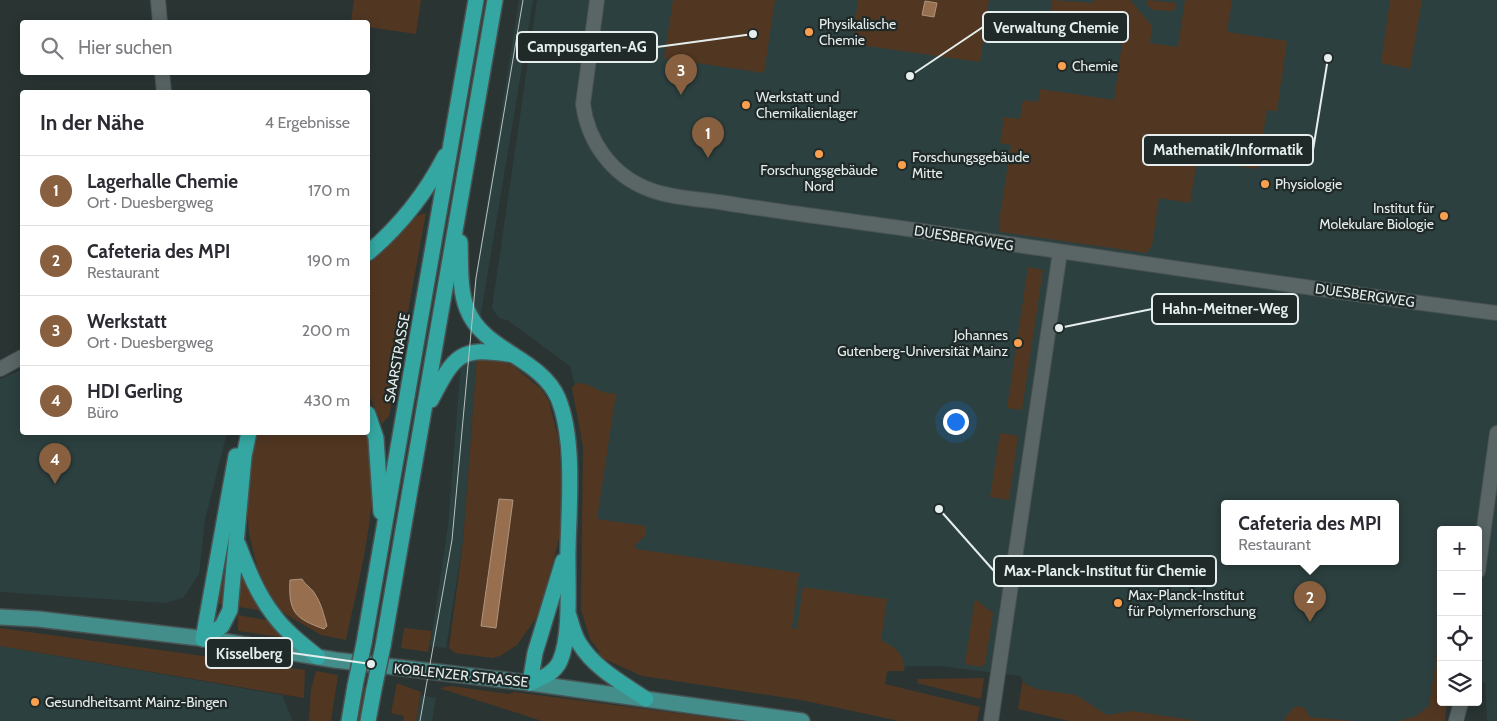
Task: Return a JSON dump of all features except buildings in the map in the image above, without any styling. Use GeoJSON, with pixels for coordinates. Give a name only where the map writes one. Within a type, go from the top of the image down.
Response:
{"type":"FeatureCollection","features":[{"type":"Feature","properties":{"kind":"highway","name":"SAARSTRASSE"},"geometry":{"type":"LineString","coordinates":[[349,721],[476,0]]}},
{"type":"Feature","properties":{"kind":"highway"},"geometry":{"type":"LineString","coordinates":[[368,721],[425,412],[495,0]]}},
{"type":"Feature","properties":{"kind":"highway"},"geometry":{"type":"LineString","coordinates":[[370,251],[390,234],[417,204],[451,144]]}},
{"type":"Feature","properties":{"kind":"highway"},"geometry":{"type":"LineString","coordinates":[[459,213],[462,288],[468,312],[486,334],[542,375],[554,391],[560,404],[569,470],[567,612],[563,648],[558,666],[551,673],[530,683]]}},
{"type":"Feature","properties":{"kind":"highway"},"geometry":{"type":"LineString","coordinates":[[425,412],[447,370],[462,356],[481,351],[515,355]]}},
{"type":"Feature","properties":{"kind":"highway"},"geometry":{"type":"LineString","coordinates":[[370,420],[376,438],[382,541]]}},
{"type":"Feature","properties":{"kind":"highway"},"geometry":{"type":"LineString","coordinates":[[203,639],[239,435]]}},
{"type":"Feature","properties":{"kind":"highway"},"geometry":{"type":"LineString","coordinates":[[203,639],[222,626],[230,610],[244,456],[248,435]]}},
{"type":"Feature","properties":{"kind":"highway"},"geometry":{"type":"LineString","coordinates":[[237,543],[253,579],[272,613],[292,635],[318,657]]}},
{"type":"Feature","properties":{"kind":"highway"},"geometry":{"type":"LineString","coordinates":[[530,683],[535,653],[568,546]]}},
{"type":"Feature","properties":{"kind":"highway"},"geometry":{"type":"LineString","coordinates":[[567,612],[578,642],[587,654],[613,676],[646,699]]}},
{"type":"Feature","properties":{"kind":"main road","name":"KOBLENZER STRASSE"},"geometry":{"type":"LineString","coordinates":[[0,617],[38,619],[203,639],[318,657],[530,683],[802,721]]}},
{"type":"Feature","properties":{"kind":"street"},"geometry":{"type":"LineString","coordinates":[[158,0],[160,20]]}},
{"type":"Feature","properties":{"kind":"street","name":"DUESBERGWEG"},"geometry":{"type":"LineString","coordinates":[[597,0],[584,97],[585,118],[599,149],[612,166],[628,178],[649,189],[693,198],[1060,252],[1497,313]]}},
{"type":"Feature","properties":{"kind":"street"},"geometry":{"type":"LineString","coordinates":[[162,75],[164,90]]}},
{"type":"Feature","properties":{"kind":"street"},"geometry":{"type":"LineString","coordinates":[[991,721],[1060,252]]}},
{"type":"Feature","properties":{"kind":"street"},"geometry":{"type":"LineString","coordinates":[[0,369],[20,358]]}},
{"type":"Feature","properties":{"kind":"street"},"geometry":{"type":"LineString","coordinates":[[1478,571],[1497,432]]}},
{"type":"Feature","properties":{"kind":"street"},"geometry":{"type":"LineString","coordinates":[[1485,519],[1497,499]]}},
{"type":"Feature","properties":{"kind":"street"},"geometry":{"type":"LineString","coordinates":[[1456,721],[1460,706]]}},
{"type":"Feature","properties":{"kind":"street"},"geometry":{"type":"LineString","coordinates":[[1466,706],[1466,721]]}},
{"type":"Feature","properties":{"kind":"shaded area"},"geometry":{"type":"Polygon","coordinates":[[[354,0],[421,0],[416,34],[370,27],[370,20],[351,20],[354,0]]]}},
{"type":"Feature","properties":{"kind":"shaded area"},"geometry":{"type":"Polygon","coordinates":[[[519,0],[533,0],[480,320],[471,305],[519,0]]]}},
{"type":"Feature","properties":{"kind":"shaded area","name":"Johannes Gutenberg-Universität Mainz"},"geometry":{"type":"Polygon","coordinates":[[[537,0],[1497,0],[1497,721],[1487,721],[1485,683],[1482,683],[1482,526],[1437,526],[1437,706],[1443,706],[1443,721],[1105,721],[1076,696],[1037,689],[1025,684],[1020,676],[940,666],[905,666],[904,671],[887,671],[885,684],[590,569],[600,490],[570,366],[507,320],[499,318],[492,308],[537,0]]]}},
{"type":"Feature","properties":{"kind":"shaded area"},"geometry":{"type":"Polygon","coordinates":[[[673,0],[775,0],[764,73],[664,58],[673,0]]]}},
{"type":"Feature","properties":{"kind":"shaded area"},"geometry":{"type":"Polygon","coordinates":[[[858,0],[989,0],[980,62],[852,44],[858,0]]]}},
{"type":"Feature","properties":{"kind":"shaded area"},"geometry":{"type":"Polygon","coordinates":[[[1052,0],[1094,3],[1094,0],[1130,0],[1152,26],[1150,43],[1178,47],[1185,0],[1232,0],[1227,32],[1287,41],[1277,111],[1267,110],[1258,169],[1197,160],[1190,203],[1159,198],[1152,246],[1146,253],[1000,232],[1000,215],[1011,145],[1000,143],[1004,117],[1020,119],[1023,100],[1038,102],[1040,89],[1114,100],[1122,43],[1048,32],[1052,0]]]}},
{"type":"Feature","properties":{"kind":"shaded area"},"geometry":{"type":"Polygon","coordinates":[[[1148,0],[1176,3],[1174,11],[1153,10],[1146,4],[1148,0]]]}},
{"type":"Feature","properties":{"kind":"shaded area"},"geometry":{"type":"Polygon","coordinates":[[[1390,0],[1422,0],[1410,69],[1381,63],[1390,0]]]}},
{"type":"Feature","properties":{"kind":"shaded area"},"geometry":{"type":"Polygon","coordinates":[[[925,1],[937,3],[934,17],[922,15],[925,1]]]}},
{"type":"Feature","properties":{"kind":"shaded area"},"geometry":{"type":"Polygon","coordinates":[[[426,213],[389,416],[382,424],[370,397],[370,263],[414,217],[426,213]]]}},
{"type":"Feature","properties":{"kind":"shaded area"},"geometry":{"type":"Polygon","coordinates":[[[1028,267],[1043,270],[1022,410],[1007,408],[1028,267]]]}},
{"type":"Feature","properties":{"kind":"shaded area"},"geometry":{"type":"Polygon","coordinates":[[[477,356],[463,541],[446,648],[430,646],[448,526],[461,363],[477,356]]]}},
{"type":"Feature","properties":{"kind":"shaded area"},"geometry":{"type":"Polygon","coordinates":[[[477,356],[494,358],[512,365],[541,389],[549,402],[558,437],[562,483],[560,535],[539,614],[517,645],[500,656],[492,658],[455,653],[449,648],[463,541],[477,356]]]}},
{"type":"Feature","properties":{"kind":"shaded area"},"geometry":{"type":"Polygon","coordinates":[[[20,371],[20,435],[226,435],[205,520],[199,574],[183,598],[164,603],[0,592],[0,379],[20,371]]]}},
{"type":"Feature","properties":{"kind":"shaded area"},"geometry":{"type":"Polygon","coordinates":[[[576,383],[582,383],[605,393],[616,393],[597,519],[646,526],[646,535],[634,546],[637,549],[799,573],[792,628],[797,629],[803,587],[887,599],[881,641],[895,648],[903,661],[904,671],[887,671],[885,684],[980,707],[977,721],[899,721],[801,700],[642,676],[598,656],[599,651],[590,639],[581,610],[583,447],[572,388],[576,383]]]}},
{"type":"Feature","properties":{"kind":"shaded area"},"geometry":{"type":"Polygon","coordinates":[[[1000,433],[1018,436],[1009,500],[990,497],[1000,433]]]}},
{"type":"Feature","properties":{"kind":"shaded area"},"geometry":{"type":"Polygon","coordinates":[[[254,435],[367,435],[371,457],[371,510],[363,563],[346,640],[321,635],[275,608],[260,578],[249,534],[246,493],[254,435]]]}},
{"type":"Feature","properties":{"kind":"shaded area"},"geometry":{"type":"Polygon","coordinates":[[[499,499],[513,500],[496,628],[481,626],[499,499]]]}},
{"type":"Feature","properties":{"kind":"shaded area"},"geometry":{"type":"Polygon","coordinates":[[[227,558],[231,558],[227,605],[217,604],[227,558]]]}},
{"type":"Feature","properties":{"kind":"shaded area"},"geometry":{"type":"Polygon","coordinates":[[[242,565],[264,611],[239,607],[242,565]]]}},
{"type":"Feature","properties":{"kind":"shaded area"},"geometry":{"type":"Polygon","coordinates":[[[302,579],[314,592],[319,601],[327,626],[324,629],[300,618],[292,607],[290,580],[302,579]]]}},
{"type":"Feature","properties":{"kind":"shaded area"},"geometry":{"type":"Polygon","coordinates":[[[975,599],[993,613],[985,664],[981,667],[965,664],[975,599]]]}},
{"type":"Feature","properties":{"kind":"shaded area"},"geometry":{"type":"Polygon","coordinates":[[[238,615],[271,621],[287,638],[238,631],[238,615]]]}},
{"type":"Feature","properties":{"kind":"shaded area"},"geometry":{"type":"Polygon","coordinates":[[[0,628],[305,670],[304,698],[0,646],[0,628]]]}},
{"type":"Feature","properties":{"kind":"shaded area"},"geometry":{"type":"Polygon","coordinates":[[[404,628],[432,631],[428,652],[401,648],[404,628]]]}},
{"type":"Feature","properties":{"kind":"shaded area"},"geometry":{"type":"Polygon","coordinates":[[[0,646],[282,695],[293,721],[0,721],[0,646]]]}},
{"type":"Feature","properties":{"kind":"shaded area"},"geometry":{"type":"Polygon","coordinates":[[[1437,653],[1437,706],[1447,706],[1445,721],[1399,721],[1416,716],[1429,706],[1437,653]]]}},
{"type":"Feature","properties":{"kind":"shaded area"},"geometry":{"type":"Polygon","coordinates":[[[316,671],[338,675],[331,721],[309,721],[311,689],[316,671]]]}},
{"type":"Feature","properties":{"kind":"shaded area"},"geometry":{"type":"Polygon","coordinates":[[[984,678],[981,699],[917,683],[918,679],[984,678]]]}},
{"type":"Feature","properties":{"kind":"shaded area"},"geometry":{"type":"Polygon","coordinates":[[[1023,679],[1025,684],[1037,689],[1076,695],[1107,715],[1132,711],[1198,721],[1069,721],[1018,709],[1023,679]]]}},
{"type":"Feature","properties":{"kind":"shaded area"},"geometry":{"type":"Polygon","coordinates":[[[397,683],[421,692],[416,721],[403,721],[404,716],[391,713],[397,683]]]}},
{"type":"Feature","properties":{"kind":"shaded area"},"geometry":{"type":"Polygon","coordinates":[[[451,686],[509,694],[514,692],[737,721],[542,721],[439,688],[451,686]]]}},
{"type":"Feature","properties":{"kind":"shaded area"},"geometry":{"type":"Polygon","coordinates":[[[363,687],[368,688],[362,721],[357,721],[363,687]]]}},
{"type":"Feature","properties":{"kind":"shaded area"},"geometry":{"type":"Polygon","coordinates":[[[421,695],[436,698],[432,721],[416,721],[421,695]]]}},
{"type":"Feature","properties":{"kind":"shaded area"},"geometry":{"type":"Polygon","coordinates":[[[1298,706],[1306,709],[1309,717],[1354,721],[1283,721],[1293,708],[1298,706]]]}},
{"type":"Feature","properties":{"kind":"tram line"},"geometry":{"type":"LineString","coordinates":[[420,721],[452,540],[476,278],[523,0]]}},
{"type":"Feature","properties":{"kind":"place","name":"Physikalische Chemie"},"geometry":{"type":"Point","coordinates":[809,32]}},
{"type":"Feature","properties":{"kind":"place","name":"Campusgarten-AG"},"geometry":{"type":"Point","coordinates":[753,34]}},
{"type":"Feature","properties":{"kind":"place","name":"Mathematik/Informatik"},"geometry":{"type":"Point","coordinates":[1328,58]}},
{"type":"Feature","properties":{"kind":"place","name":"Chemie"},"geometry":{"type":"Point","coordinates":[1062,66]}},
{"type":"Feature","properties":{"kind":"place","name":"Verwaltung Chemie"},"geometry":{"type":"Point","coordinates":[910,76]}},
{"type":"Feature","properties":{"kind":"place","name":"Werkstatt"},"geometry":{"type":"Point","coordinates":[681,95]}},
{"type":"Feature","properties":{"kind":"place","name":"Werkstatt und Chemikalienlager"},"geometry":{"type":"Point","coordinates":[746,105]}},
{"type":"Feature","properties":{"kind":"place","name":"Forschungsgebäude Nord"},"geometry":{"type":"Point","coordinates":[819,154]}},
{"type":"Feature","properties":{"kind":"place","name":"Lagerhalle Chemie"},"geometry":{"type":"Point","coordinates":[708,158]}},
{"type":"Feature","properties":{"kind":"place","name":"Forschungsgebäude Mitte"},"geometry":{"type":"Point","coordinates":[902,165]}},
{"type":"Feature","properties":{"kind":"place","name":"Physiologie"},"geometry":{"type":"Point","coordinates":[1265,184]}},
{"type":"Feature","properties":{"kind":"place","name":"Institut für Molekulare Biologie"},"geometry":{"type":"Point","coordinates":[1444,216]}},
{"type":"Feature","properties":{"kind":"place","name":"Hahn-Meitner-Weg"},"geometry":{"type":"Point","coordinates":[1059,328]}},
{"type":"Feature","properties":{"kind":"place","name":"Johannes Gutenberg-Universität Mainz"},"geometry":{"type":"Point","coordinates":[1018,343]}},
{"type":"Feature","properties":{"kind":"place","name":"HDI Gerling"},"geometry":{"type":"Point","coordinates":[55,484]}},
{"type":"Feature","properties":{"kind":"place","name":"Max-Planck-Institut für Chemie"},"geometry":{"type":"Point","coordinates":[939,509]}},
{"type":"Feature","properties":{"kind":"place","name":"Max-Planck-Institut für Polymerforschung"},"geometry":{"type":"Point","coordinates":[1118,603]}},
{"type":"Feature","properties":{"kind":"place","name":"Cafeteria des MPI"},"geometry":{"type":"Point","coordinates":[1310,622]}},
{"type":"Feature","properties":{"kind":"place","name":"Kisselberg"},"geometry":{"type":"Point","coordinates":[371,664]}},
{"type":"Feature","properties":{"kind":"place","name":"Gesundheitsamt Mainz-Bingen"},"geometry":{"type":"Point","coordinates":[35,702]}}]}
